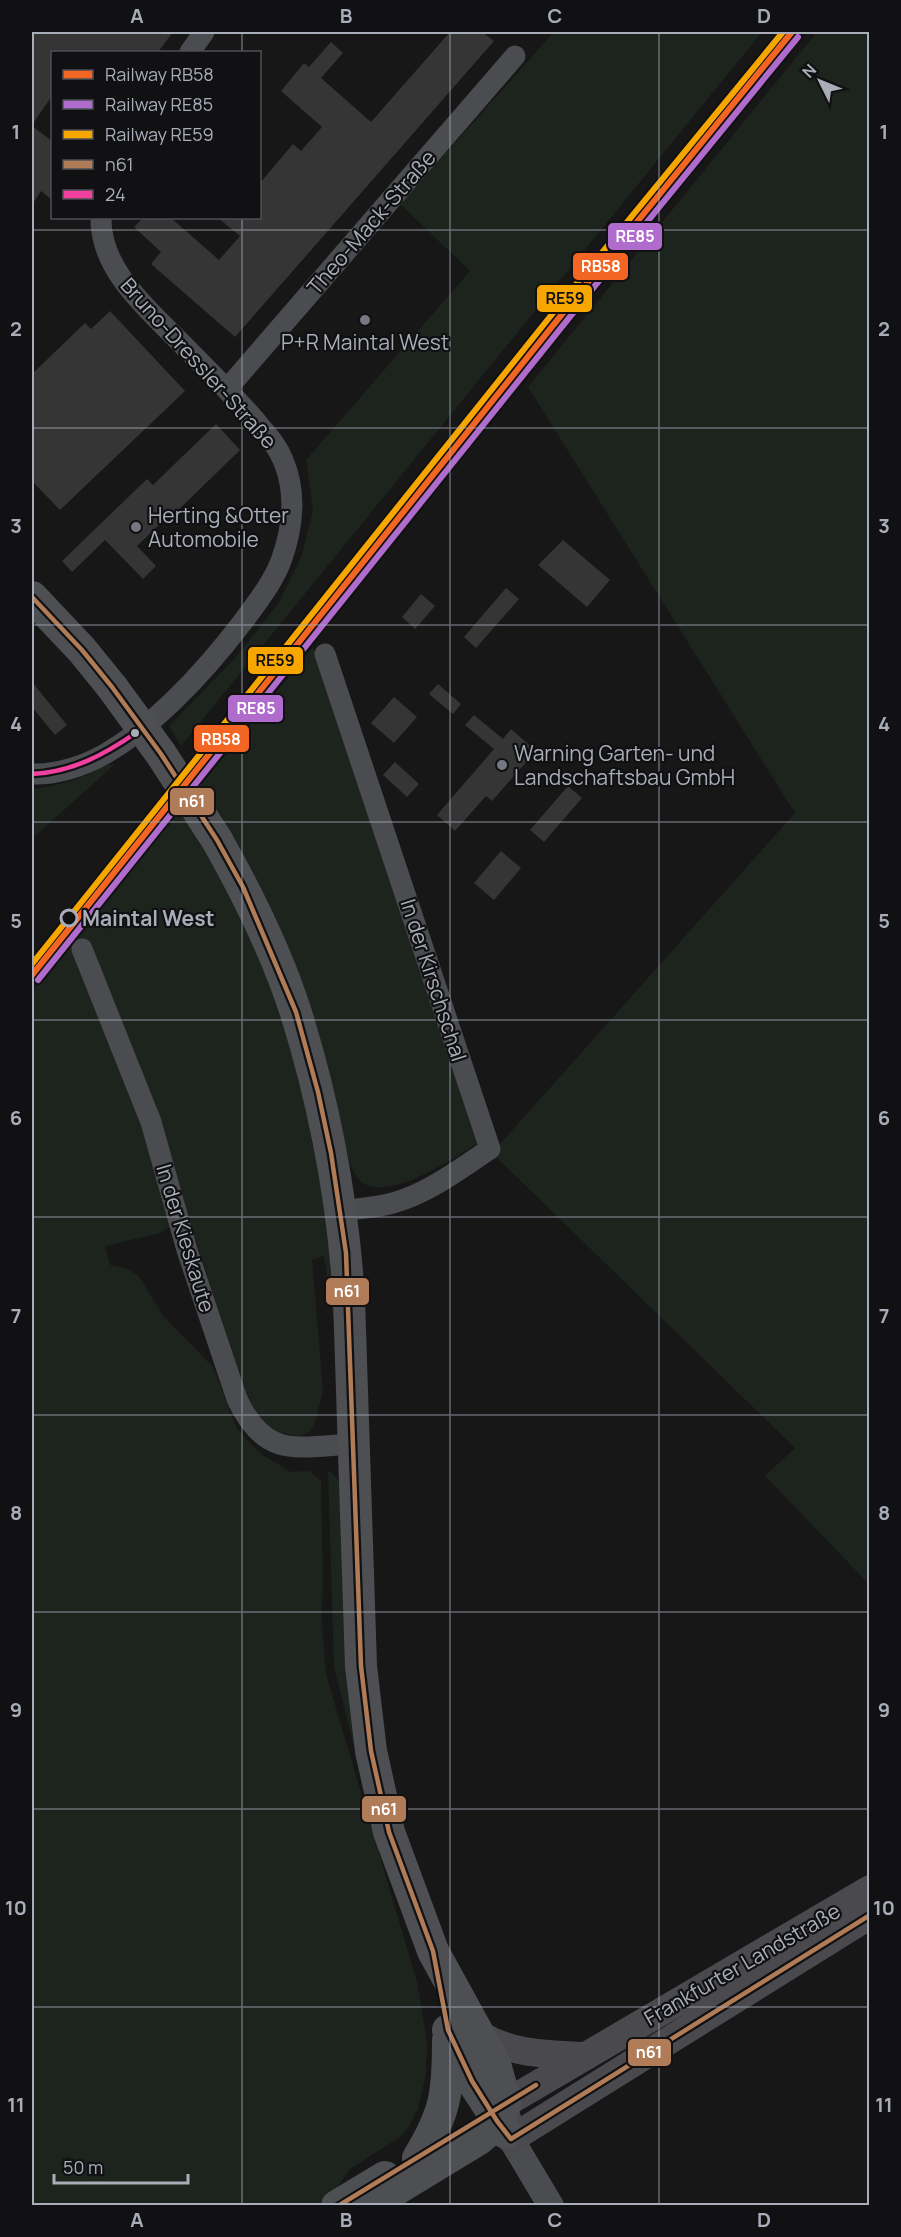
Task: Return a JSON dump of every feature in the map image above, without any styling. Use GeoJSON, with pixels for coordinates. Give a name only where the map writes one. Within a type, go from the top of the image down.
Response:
{"type":"FeatureCollection","features":[{"type":"Feature","properties":{"kind":"main road"},"geometry":{"type":"LineString","coordinates":[[32,597],[82,650],[112,687],[161,754],[217,840],[243,887],[296,1012],[318,1092],[331,1153],[340,1211],[349,1299],[361,1666],[371,1751],[389,1832],[433,1951],[495,2064],[504,2125]]}},
{"type":"Feature","properties":{"kind":"main road","name":"Frankfurter Landstraße"},"geometry":{"type":"LineString","coordinates":[[402,2205],[504,2125],[586,2056],[870,1889]]}},
{"type":"Feature","properties":{"kind":"main road","name":"Frankfurter Landstraße"},"geometry":{"type":"LineString","coordinates":[[337,2205],[418,2158],[504,2125],[870,1915]]}},
{"type":"Feature","properties":{"kind":"main road"},"geometry":{"type":"LineString","coordinates":[[418,2158],[436,2128],[448,2084],[448,2030],[433,1951]]}},
{"type":"Feature","properties":{"kind":"main road"},"geometry":{"type":"LineString","coordinates":[[448,2030],[472,2081],[504,2125]]}},
{"type":"Feature","properties":{"kind":"main road"},"geometry":{"type":"LineString","coordinates":[[480,2035],[494,2044],[519,2052],[586,2056]]}},
{"type":"Feature","properties":{"kind":"main road"},"geometry":{"type":"LineString","coordinates":[[369,2205],[504,2125]]}},
{"type":"Feature","properties":{"kind":"street"},"geometry":{"type":"LineString","coordinates":[[191,51],[204,32]]}},
{"type":"Feature","properties":{"kind":"street","name":"Theo-Mack-Straße"},"geometry":{"type":"LineString","coordinates":[[227,389],[515,56]]}},
{"type":"Feature","properties":{"kind":"street","name":"Bruno-Dressler-Straße"},"geometry":{"type":"LineString","coordinates":[[32,774],[70,768],[98,757],[137,732],[193,682],[255,605],[280,564],[291,524],[292,491],[289,476],[274,444],[227,389],[126,285],[111,260],[101,229],[101,219]]}},
{"type":"Feature","properties":{"kind":"street","name":"In der Kirschschal"},"geometry":{"type":"LineString","coordinates":[[325,654],[490,1149],[423,1191],[406,1199],[340,1211]]}},
{"type":"Feature","properties":{"kind":"street","name":"In der Kieskaute"},"geometry":{"type":"LineString","coordinates":[[82,949],[151,1122],[187,1250],[244,1414],[258,1433],[274,1443],[291,1447],[353,1444]]}},
{"type":"Feature","properties":{"kind":"street"},"geometry":{"type":"LineString","coordinates":[[504,2125],[551,2205]]}},
{"type":"Feature","properties":{"kind":"shaded area"},"geometry":{"type":"Polygon","coordinates":[[[554,32],[762,32],[181,746],[169,726],[235,658],[278,604],[302,555],[313,510],[306,460],[470,271],[400,204],[554,32]]]}},
{"type":"Feature","properties":{"kind":"shaded area"},"geometry":{"type":"Polygon","coordinates":[[[817,32],[869,32],[869,1584],[765,1476],[795,1448],[492,1153],[795,813],[528,387],[817,32]]]}},
{"type":"Feature","properties":{"kind":"shaded area"},"geometry":{"type":"Polygon","coordinates":[[[313,647],[477,1144],[422,1176],[389,1186],[375,1187],[363,1183],[355,1174],[347,1156],[326,1203],[336,1337],[324,1256],[312,1260],[323,1391],[314,1425],[308,1433],[298,1436],[275,1432],[256,1414],[246,1394],[188,1216],[160,1233],[105,1246],[110,1265],[125,1268],[138,1275],[164,1317],[213,1367],[236,1427],[248,1441],[261,1454],[291,1472],[309,1471],[321,1481],[323,1588],[321,1611],[326,1674],[417,1982],[427,2042],[426,2074],[418,2109],[408,2128],[400,2137],[350,2169],[332,2195],[315,2205],[32,2206],[32,992],[313,647]]]}},
{"type":"Feature","properties":{"kind":"shaded area"},"geometry":{"type":"Polygon","coordinates":[[[106,765],[114,765],[34,837],[32,833],[32,789],[70,781],[88,775],[106,765]]]}},
{"type":"Feature","properties":{"kind":"shaded area"},"geometry":{"type":"Polygon","coordinates":[[[328,1470],[343,1484],[359,1752],[354,1746],[334,1667],[328,1470]]]}},
{"type":"Feature","properties":{"kind":"building"},"geometry":{"type":"Polygon","coordinates":[[[32,32],[173,32],[159,51],[51,51],[51,97],[32,125],[32,32]]]}},
{"type":"Feature","properties":{"kind":"building"},"geometry":{"type":"Polygon","coordinates":[[[450,32],[482,32],[494,41],[235,337],[151,264],[161,252],[134,227],[142,219],[172,219],[219,260],[240,236],[219,219],[261,219],[261,182],[293,144],[301,151],[322,127],[281,91],[304,63],[309,67],[331,42],[343,53],[321,78],[371,122],[450,32]]]}},
{"type":"Feature","properties":{"kind":"building"},"geometry":{"type":"Polygon","coordinates":[[[32,126],[51,140],[51,199],[41,191],[32,205],[32,126]]]}},
{"type":"Feature","properties":{"kind":"building"},"geometry":{"type":"Polygon","coordinates":[[[110,311],[185,391],[60,510],[32,481],[32,374],[85,323],[91,329],[110,311]]]}},
{"type":"Feature","properties":{"kind":"building"},"geometry":{"type":"Polygon","coordinates":[[[216,424],[240,450],[166,522],[164,520],[137,546],[156,566],[143,579],[105,540],[72,572],[62,561],[147,479],[153,485],[216,424]]]}},
{"type":"Feature","properties":{"kind":"building"},"geometry":{"type":"Polygon","coordinates":[[[563,540],[610,580],[587,607],[538,565],[563,540]]]}},
{"type":"Feature","properties":{"kind":"building"},"geometry":{"type":"Polygon","coordinates":[[[506,588],[519,599],[476,648],[464,637],[506,588]]]}},
{"type":"Feature","properties":{"kind":"building"},"geometry":{"type":"Polygon","coordinates":[[[421,594],[435,606],[415,629],[402,617],[421,594]]]}},
{"type":"Feature","properties":{"kind":"building"},"geometry":{"type":"Polygon","coordinates":[[[32,682],[67,725],[55,735],[32,707],[32,682]]]}},
{"type":"Feature","properties":{"kind":"building"},"geometry":{"type":"Polygon","coordinates":[[[438,684],[461,704],[453,714],[429,694],[438,684]]]}},
{"type":"Feature","properties":{"kind":"building"},"geometry":{"type":"Polygon","coordinates":[[[394,697],[417,717],[394,743],[371,723],[394,697]]]}},
{"type":"Feature","properties":{"kind":"building"},"geometry":{"type":"Polygon","coordinates":[[[474,715],[503,739],[511,729],[536,751],[492,801],[486,796],[455,831],[437,815],[494,749],[465,725],[474,715]]]}},
{"type":"Feature","properties":{"kind":"building"},"geometry":{"type":"Polygon","coordinates":[[[395,762],[419,784],[407,797],[383,775],[395,762]]]}},
{"type":"Feature","properties":{"kind":"building"},"geometry":{"type":"Polygon","coordinates":[[[568,786],[582,798],[544,842],[530,830],[568,786]]]}},
{"type":"Feature","properties":{"kind":"building"},"geometry":{"type":"Polygon","coordinates":[[[501,851],[521,868],[494,900],[474,883],[501,851]]]}},
{"type":"Feature","properties":{"kind":"rail line","name":"RE59"},"geometry":{"type":"LineString","coordinates":[[32,964],[573,288],[783,32]]}},
{"type":"Feature","properties":{"kind":"rail line","name":"RB58"},"geometry":{"type":"LineString","coordinates":[[32,975],[579,293],[792,32]]}},
{"type":"Feature","properties":{"kind":"rail line","name":"RE85"},"geometry":{"type":"LineString","coordinates":[[38,980],[585,298],[798,37]]}},
{"type":"Feature","properties":{"kind":"transit line","name":"n61"},"geometry":{"type":"LineString","coordinates":[[32,597],[82,650],[112,687],[161,754],[217,840],[243,887],[296,1012],[318,1092],[331,1153],[346,1253],[361,1666],[371,1751],[389,1832],[433,1951],[448,2030],[472,2081],[497,2121],[511,2139],[870,1915]]}},
{"type":"Feature","properties":{"kind":"transit line","name":"24"},"geometry":{"type":"LineString","coordinates":[[32,774],[61,770],[87,761],[137,732]]}},
{"type":"Feature","properties":{"kind":"transit line","name":"n61"},"geometry":{"type":"LineString","coordinates":[[338,2206],[536,2085]]}},
{"type":"Feature","properties":{"kind":"place","name":"P+R Maintal West"},"geometry":{"type":"Point","coordinates":[365,320]}},
{"type":"Feature","properties":{"kind":"place","name":"Herting &Otter Automobile"},"geometry":{"type":"Point","coordinates":[136,527]}},
{"type":"Feature","properties":{"kind":"place","name":"Warning Garten- und Landschaftsbau GmbH"},"geometry":{"type":"Point","coordinates":[502,765]}},
{"type":"Feature","properties":{"kind":"place","name":"Maintal West"},"geometry":{"type":"Point","coordinates":[69,918]}}]}
